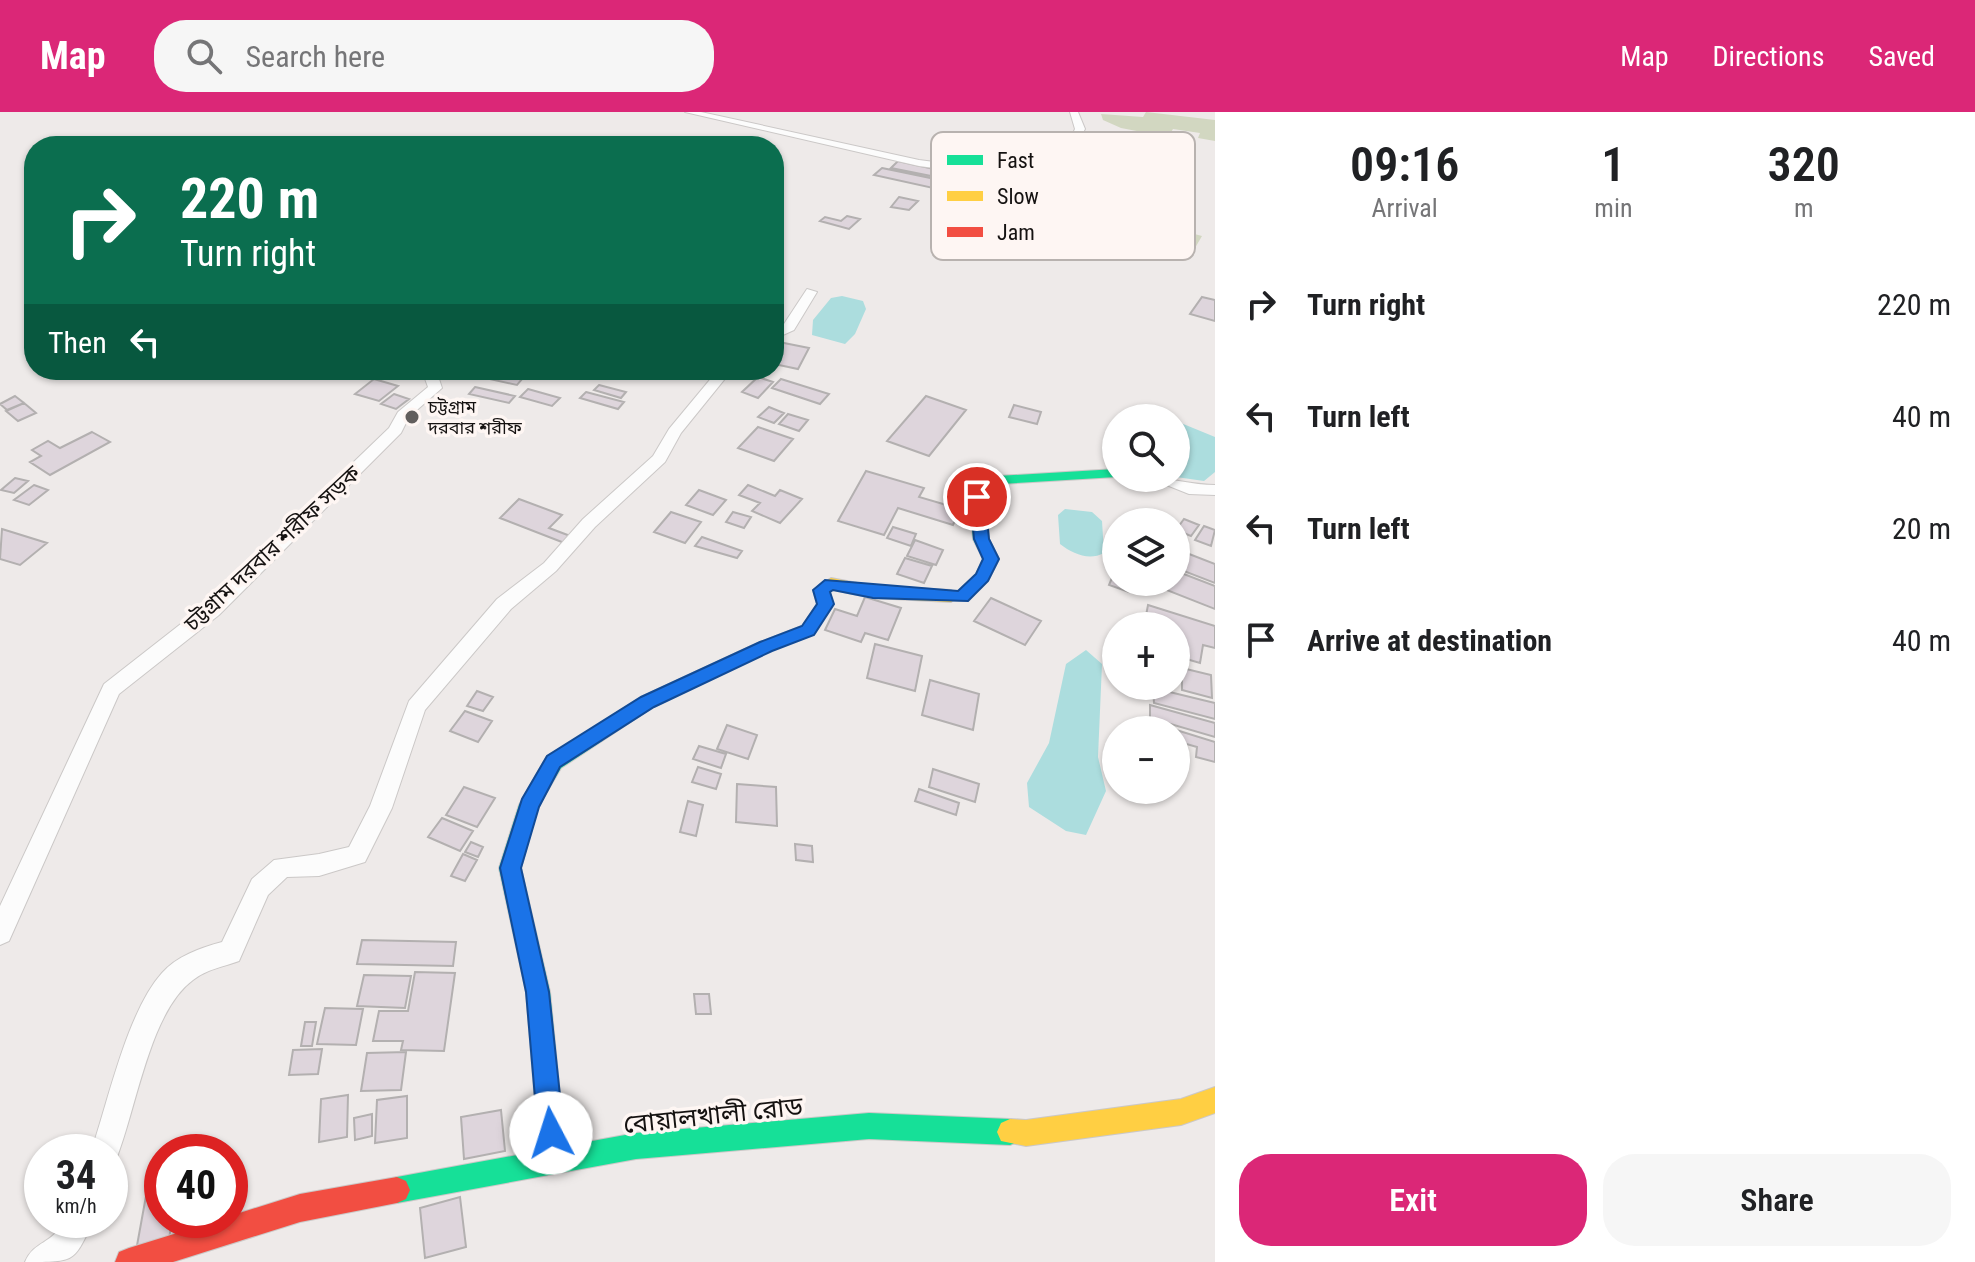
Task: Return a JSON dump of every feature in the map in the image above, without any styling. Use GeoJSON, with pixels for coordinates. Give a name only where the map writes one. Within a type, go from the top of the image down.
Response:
{"type":"FeatureCollection","features":[{"type":"Feature","properties":{"kind":"street"},"geometry":{"type":"LineString","coordinates":[[689,112],[931,165]]}},
{"type":"Feature","properties":{"kind":"street"},"geometry":{"type":"LineString","coordinates":[[1074,112],[1079,132]]}},
{"type":"Feature","properties":{"kind":"street"},"geometry":{"type":"LineString","coordinates":[[784,330],[789,327],[811,292]]}},
{"type":"Feature","properties":{"kind":"street","name":"চট্টগ্রাম দরবার শরীফ সড়ক"},"geometry":{"type":"LineString","coordinates":[[0,933],[111,689],[212,610],[396,430],[403,415],[435,388],[432,380]]}},
{"type":"Feature","properties":{"kind":"street"},"geometry":{"type":"LineString","coordinates":[[111,1134],[152,1017],[169,983],[203,958],[230,952],[260,887],[282,867],[319,865],[357,855],[381,808],[416,707],[496,613],[550,567],[589,523],[659,459],[674,432],[717,380]]}},
{"type":"Feature","properties":{"kind":"street"},"geometry":{"type":"LineString","coordinates":[[553,1161],[538,992],[510,868],[529,805],[554,762],[647,702],[766,646],[808,630],[825,604],[821,590],[831,584],[873,592],[962,597],[982,577],[991,559],[981,539],[977,497],[997,480],[1102,474]]}},
{"type":"Feature","properties":{"kind":"street"},"geometry":{"type":"LineString","coordinates":[[1190,488],[1215,490]]}},
{"type":"Feature","properties":{"kind":"street","name":"বোয়ালখালী রোড"},"geometry":{"type":"LineString","coordinates":[[129,1262],[300,1208],[636,1146],[869,1126],[1026,1133],[1181,1112],[1215,1100]]}},
{"type":"Feature","properties":{"kind":"street"},"geometry":{"type":"LineString","coordinates":[[41,1262],[68,1246],[71,1238]]}},
{"type":"Feature","properties":{"kind":"green space"},"geometry":{"type":"Polygon","coordinates":[[[1146,112],[1215,120],[1215,141],[1198,138],[1200,133],[1195,132],[1173,129],[1171,132],[1142,132],[1121,128],[1103,120],[1101,114],[1143,117],[1146,112]]]}},
{"type":"Feature","properties":{"kind":"green space"},"geometry":{"type":"Polygon","coordinates":[[[1195,234],[1202,236],[1195,248],[1195,234]]]}},
{"type":"Feature","properties":{"kind":"water"},"geometry":{"type":"Polygon","coordinates":[[[842,296],[863,301],[866,309],[855,334],[845,344],[812,335],[813,320],[831,298],[842,296]]]}},
{"type":"Feature","properties":{"kind":"water"},"geometry":{"type":"Polygon","coordinates":[[[1190,427],[1215,437],[1215,472],[1204,481],[1190,479],[1190,427]]]}},
{"type":"Feature","properties":{"kind":"water"},"geometry":{"type":"Polygon","coordinates":[[[1065,509],[1092,512],[1102,521],[1102,554],[1081,555],[1060,544],[1058,515],[1065,509]]]}},
{"type":"Feature","properties":{"kind":"water"},"geometry":{"type":"Polygon","coordinates":[[[1086,650],[1102,664],[1098,757],[1102,774],[1102,800],[1086,835],[1066,831],[1029,807],[1027,783],[1049,743],[1066,664],[1086,650]]]}},
{"type":"Feature","properties":{"kind":"building"},"geometry":{"type":"Polygon","coordinates":[[[898,161],[931,168],[931,176],[891,168],[898,161]]]}},
{"type":"Feature","properties":{"kind":"building"},"geometry":{"type":"Polygon","coordinates":[[[882,168],[931,178],[931,188],[874,175],[882,168]]]}},
{"type":"Feature","properties":{"kind":"building"},"geometry":{"type":"Polygon","coordinates":[[[899,197],[918,201],[909,210],[891,207],[899,197]]]}},
{"type":"Feature","properties":{"kind":"building"},"geometry":{"type":"Polygon","coordinates":[[[847,216],[860,219],[849,229],[820,221],[825,217],[841,221],[847,216]]]}},
{"type":"Feature","properties":{"kind":"building"},"geometry":{"type":"Polygon","coordinates":[[[1202,297],[1215,300],[1215,321],[1190,314],[1202,297]]]}},
{"type":"Feature","properties":{"kind":"building"},"geometry":{"type":"Polygon","coordinates":[[[784,343],[809,348],[798,369],[784,366],[784,343]]]}},
{"type":"Feature","properties":{"kind":"building"},"geometry":{"type":"Polygon","coordinates":[[[373,380],[398,386],[379,401],[355,394],[373,380]]]}},
{"type":"Feature","properties":{"kind":"building"},"geometry":{"type":"Polygon","coordinates":[[[494,380],[521,380],[517,385],[494,380]]]}},
{"type":"Feature","properties":{"kind":"building"},"geometry":{"type":"Polygon","coordinates":[[[755,380],[773,382],[758,398],[742,392],[755,380]]]}},
{"type":"Feature","properties":{"kind":"building"},"geometry":{"type":"Polygon","coordinates":[[[784,380],[829,394],[820,404],[772,388],[784,380]]]}},
{"type":"Feature","properties":{"kind":"building"},"geometry":{"type":"Polygon","coordinates":[[[599,385],[626,392],[621,398],[594,390],[599,385]]]}},
{"type":"Feature","properties":{"kind":"building"},"geometry":{"type":"Polygon","coordinates":[[[475,387],[515,396],[509,403],[469,394],[475,387]]]}},
{"type":"Feature","properties":{"kind":"building"},"geometry":{"type":"Polygon","coordinates":[[[528,389],[560,398],[552,406],[520,397],[528,389]]]}},
{"type":"Feature","properties":{"kind":"building"},"geometry":{"type":"Polygon","coordinates":[[[586,392],[624,402],[618,409],[580,398],[586,392]]]}},
{"type":"Feature","properties":{"kind":"building"},"geometry":{"type":"Polygon","coordinates":[[[394,394],[409,399],[396,409],[381,404],[394,394]]]}},
{"type":"Feature","properties":{"kind":"building"},"geometry":{"type":"Polygon","coordinates":[[[15,396],[24,403],[7,410],[0,404],[15,396]]]}},
{"type":"Feature","properties":{"kind":"building"},"geometry":{"type":"Polygon","coordinates":[[[926,396],[966,410],[929,456],[887,441],[926,396]]]}},
{"type":"Feature","properties":{"kind":"building"},"geometry":{"type":"Polygon","coordinates":[[[24,403],[36,413],[18,421],[6,411],[24,403]]]}},
{"type":"Feature","properties":{"kind":"building"},"geometry":{"type":"Polygon","coordinates":[[[1014,405],[1041,412],[1037,424],[1009,417],[1014,405]]]}},
{"type":"Feature","properties":{"kind":"building"},"geometry":{"type":"Polygon","coordinates":[[[769,407],[784,413],[774,423],[758,417],[769,407]]]}},
{"type":"Feature","properties":{"kind":"building"},"geometry":{"type":"Polygon","coordinates":[[[788,414],[808,420],[799,431],[779,424],[788,414]]]}},
{"type":"Feature","properties":{"kind":"building"},"geometry":{"type":"Polygon","coordinates":[[[758,427],[793,439],[774,461],[738,448],[758,427]]]}},
{"type":"Feature","properties":{"kind":"building"},"geometry":{"type":"Polygon","coordinates":[[[92,432],[110,442],[50,475],[30,462],[41,456],[32,450],[48,441],[60,448],[92,432]]]}},
{"type":"Feature","properties":{"kind":"building"},"geometry":{"type":"Polygon","coordinates":[[[866,471],[924,488],[919,497],[960,509],[953,525],[898,508],[884,535],[838,521],[866,471]]]}},
{"type":"Feature","properties":{"kind":"building"},"geometry":{"type":"Polygon","coordinates":[[[15,478],[28,481],[14,493],[1,490],[15,478]]]}},
{"type":"Feature","properties":{"kind":"building"},"geometry":{"type":"Polygon","coordinates":[[[34,485],[48,490],[29,505],[14,500],[34,485]]]}},
{"type":"Feature","properties":{"kind":"building"},"geometry":{"type":"Polygon","coordinates":[[[748,485],[775,496],[780,490],[802,499],[780,523],[752,511],[760,503],[739,495],[748,485]]]}},
{"type":"Feature","properties":{"kind":"building"},"geometry":{"type":"Polygon","coordinates":[[[699,490],[726,500],[713,515],[686,505],[699,490]]]}},
{"type":"Feature","properties":{"kind":"building"},"geometry":{"type":"Polygon","coordinates":[[[519,499],[562,515],[549,528],[573,537],[567,544],[500,518],[519,499]]]}},
{"type":"Feature","properties":{"kind":"building"},"geometry":{"type":"Polygon","coordinates":[[[671,512],[701,522],[685,543],[654,532],[671,512]]]}},
{"type":"Feature","properties":{"kind":"building"},"geometry":{"type":"Polygon","coordinates":[[[733,512],[751,517],[744,528],[726,522],[733,512]]]}},
{"type":"Feature","properties":{"kind":"building"},"geometry":{"type":"Polygon","coordinates":[[[1190,521],[1199,525],[1190,536],[1190,521]]]}},
{"type":"Feature","properties":{"kind":"building"},"geometry":{"type":"Polygon","coordinates":[[[1204,526],[1215,530],[1211,546],[1195,540],[1204,526]]]}},
{"type":"Feature","properties":{"kind":"building"},"geometry":{"type":"Polygon","coordinates":[[[893,527],[916,534],[911,546],[887,538],[893,527]]]}},
{"type":"Feature","properties":{"kind":"building"},"geometry":{"type":"Polygon","coordinates":[[[2,529],[47,543],[20,565],[0,559],[2,529]]]}},
{"type":"Feature","properties":{"kind":"building"},"geometry":{"type":"Polygon","coordinates":[[[702,537],[742,551],[737,558],[695,546],[702,537]]]}},
{"type":"Feature","properties":{"kind":"building"},"geometry":{"type":"Polygon","coordinates":[[[915,540],[943,550],[936,565],[907,556],[915,540]]]}},
{"type":"Feature","properties":{"kind":"building"},"geometry":{"type":"Polygon","coordinates":[[[1190,554],[1215,564],[1215,583],[1190,573],[1190,554]]]}},
{"type":"Feature","properties":{"kind":"building"},"geometry":{"type":"Polygon","coordinates":[[[905,558],[932,566],[924,583],[897,574],[905,558]]]}},
{"type":"Feature","properties":{"kind":"building"},"geometry":{"type":"Polygon","coordinates":[[[1190,576],[1215,586],[1215,609],[1182,596],[1190,596],[1190,576]]]}},
{"type":"Feature","properties":{"kind":"building"},"geometry":{"type":"Polygon","coordinates":[[[865,597],[901,608],[888,640],[865,633],[861,642],[825,630],[835,609],[857,616],[865,597]]]}},
{"type":"Feature","properties":{"kind":"building"},"geometry":{"type":"Polygon","coordinates":[[[991,598],[1041,621],[1025,645],[974,621],[991,598]]]}},
{"type":"Feature","properties":{"kind":"building"},"geometry":{"type":"Polygon","coordinates":[[[1148,605],[1170,612],[1147,612],[1148,605]]]}},
{"type":"Feature","properties":{"kind":"building"},"geometry":{"type":"Polygon","coordinates":[[[1190,618],[1215,626],[1215,648],[1203,645],[1200,663],[1190,660],[1190,618]]]}},
{"type":"Feature","properties":{"kind":"building"},"geometry":{"type":"Polygon","coordinates":[[[875,644],[922,656],[915,691],[867,678],[875,644]]]}},
{"type":"Feature","properties":{"kind":"building"},"geometry":{"type":"Polygon","coordinates":[[[1190,670],[1211,675],[1212,698],[1190,692],[1190,670]]]}},
{"type":"Feature","properties":{"kind":"building"},"geometry":{"type":"Polygon","coordinates":[[[930,680],[979,694],[973,730],[922,715],[930,680]]]}},
{"type":"Feature","properties":{"kind":"building"},"geometry":{"type":"Polygon","coordinates":[[[477,691],[493,697],[483,711],[467,706],[477,691]]]}},
{"type":"Feature","properties":{"kind":"building"},"geometry":{"type":"Polygon","coordinates":[[[1190,697],[1215,703],[1215,719],[1154,703],[1154,700],[1190,700],[1190,697]]]}},
{"type":"Feature","properties":{"kind":"building"},"geometry":{"type":"Polygon","coordinates":[[[1150,705],[1190,716],[1150,716],[1150,705]]]}},
{"type":"Feature","properties":{"kind":"building"},"geometry":{"type":"Polygon","coordinates":[[[465,711],[492,721],[478,742],[450,731],[465,711]]]}},
{"type":"Feature","properties":{"kind":"building"},"geometry":{"type":"Polygon","coordinates":[[[1190,716],[1215,723],[1215,737],[1190,730],[1190,716]]]}},
{"type":"Feature","properties":{"kind":"building"},"geometry":{"type":"Polygon","coordinates":[[[727,725],[757,735],[748,759],[717,749],[727,725]]]}},
{"type":"Feature","properties":{"kind":"building"},"geometry":{"type":"Polygon","coordinates":[[[1190,734],[1215,742],[1215,762],[1196,757],[1197,747],[1190,745],[1190,734]]]}},
{"type":"Feature","properties":{"kind":"building"},"geometry":{"type":"Polygon","coordinates":[[[699,746],[726,754],[721,768],[693,759],[699,746]]]}},
{"type":"Feature","properties":{"kind":"building"},"geometry":{"type":"Polygon","coordinates":[[[698,767],[721,774],[716,789],[692,782],[698,767]]]}},
{"type":"Feature","properties":{"kind":"building"},"geometry":{"type":"Polygon","coordinates":[[[933,769],[979,784],[975,802],[929,787],[933,769]]]}},
{"type":"Feature","properties":{"kind":"building"},"geometry":{"type":"Polygon","coordinates":[[[737,784],[776,787],[777,826],[736,822],[737,784]]]}},
{"type":"Feature","properties":{"kind":"building"},"geometry":{"type":"Polygon","coordinates":[[[464,787],[495,798],[477,827],[446,815],[464,787]]]}},
{"type":"Feature","properties":{"kind":"building"},"geometry":{"type":"Polygon","coordinates":[[[919,789],[959,803],[956,815],[915,801],[919,789]]]}},
{"type":"Feature","properties":{"kind":"building"},"geometry":{"type":"Polygon","coordinates":[[[688,801],[703,805],[696,836],[680,832],[688,801]]]}},
{"type":"Feature","properties":{"kind":"building"},"geometry":{"type":"Polygon","coordinates":[[[442,818],[473,831],[460,851],[428,837],[442,818]]]}},
{"type":"Feature","properties":{"kind":"building"},"geometry":{"type":"Polygon","coordinates":[[[471,842],[483,847],[478,857],[465,852],[471,842]]]}},
{"type":"Feature","properties":{"kind":"building"},"geometry":{"type":"Polygon","coordinates":[[[795,844],[812,846],[813,862],[796,860],[795,844]]]}},
{"type":"Feature","properties":{"kind":"building"},"geometry":{"type":"Polygon","coordinates":[[[463,854],[477,860],[465,881],[451,876],[463,854]]]}},
{"type":"Feature","properties":{"kind":"building"},"geometry":{"type":"Polygon","coordinates":[[[362,940],[456,942],[453,966],[357,964],[362,940]]]}},
{"type":"Feature","properties":{"kind":"building"},"geometry":{"type":"Polygon","coordinates":[[[415,972],[455,973],[444,1051],[401,1050],[403,1041],[373,1041],[379,1011],[408,1011],[415,972]]]}},
{"type":"Feature","properties":{"kind":"building"},"geometry":{"type":"Polygon","coordinates":[[[364,975],[411,976],[405,1008],[357,1006],[364,975]]]}},
{"type":"Feature","properties":{"kind":"building"},"geometry":{"type":"Polygon","coordinates":[[[694,994],[709,994],[711,1014],[696,1014],[694,994]]]}},
{"type":"Feature","properties":{"kind":"building"},"geometry":{"type":"Polygon","coordinates":[[[325,1008],[363,1009],[356,1045],[317,1044],[325,1008]]]}},
{"type":"Feature","properties":{"kind":"building"},"geometry":{"type":"Polygon","coordinates":[[[305,1022],[316,1022],[312,1046],[301,1046],[305,1022]]]}},
{"type":"Feature","properties":{"kind":"building"},"geometry":{"type":"Polygon","coordinates":[[[322,1049],[318,1074],[289,1075],[293,1050],[322,1049]]]}},
{"type":"Feature","properties":{"kind":"building"},"geometry":{"type":"Polygon","coordinates":[[[406,1052],[401,1090],[361,1091],[367,1053],[406,1052]]]}},
{"type":"Feature","properties":{"kind":"building"},"geometry":{"type":"Polygon","coordinates":[[[348,1095],[347,1137],[319,1142],[321,1099],[348,1095]]]}},
{"type":"Feature","properties":{"kind":"building"},"geometry":{"type":"Polygon","coordinates":[[[407,1096],[407,1138],[375,1143],[377,1100],[407,1096]]]}},
{"type":"Feature","properties":{"kind":"building"},"geometry":{"type":"Polygon","coordinates":[[[501,1110],[505,1151],[464,1159],[461,1117],[501,1110]]]}},
{"type":"Feature","properties":{"kind":"building"},"geometry":{"type":"Polygon","coordinates":[[[372,1114],[372,1136],[355,1140],[354,1118],[372,1114]]]}},
{"type":"Feature","properties":{"kind":"building"},"geometry":{"type":"Polygon","coordinates":[[[460,1197],[466,1247],[425,1258],[420,1208],[460,1197]]]}},
{"type":"Feature","properties":{"kind":"building"},"geometry":{"type":"Polygon","coordinates":[[[144,1207],[144,1238],[169,1238],[168,1246],[136,1251],[144,1207]]]}},
{"type":"Feature","properties":{"kind":"traffic: fast"},"geometry":{"type":"LineString","coordinates":[[951,596],[962,597],[982,577],[991,559],[981,539],[977,497],[997,480],[1102,474]]}},
{"type":"Feature","properties":{"kind":"traffic: fast"},"geometry":{"type":"LineString","coordinates":[[553,1161],[538,992],[510,868],[529,805],[554,762],[595,736]]}},
{"type":"Feature","properties":{"kind":"traffic: fast"},"geometry":{"type":"LineString","coordinates":[[397,1190],[636,1146],[869,1126],[1010,1132]]}},
{"type":"Feature","properties":{"kind":"traffic: slow"},"geometry":{"type":"LineString","coordinates":[[595,736],[647,702],[766,646],[808,630],[825,604],[821,590],[831,584],[873,592],[951,596]]}},
{"type":"Feature","properties":{"kind":"traffic: slow"},"geometry":{"type":"LineString","coordinates":[[1010,1132],[1026,1133],[1181,1112],[1215,1100]]}},
{"type":"Feature","properties":{"kind":"traffic: jam"},"geometry":{"type":"LineString","coordinates":[[129,1262],[300,1208],[397,1190]]}},
{"type":"Feature","properties":{"kind":"place","name":"চট্টগ্রাম দরবার শরীফ"},"geometry":{"type":"Point","coordinates":[412,417]}},
{"type":"Feature","properties":{"kind":"route"},"geometry":{"type":"LineString","coordinates":[[551,1133],[538,992],[510,868],[529,805],[554,762],[647,702],[766,646],[808,630],[825,604],[821,590],[831,584],[873,592],[962,597],[982,577],[991,559],[981,539],[977,497]]}}]}
